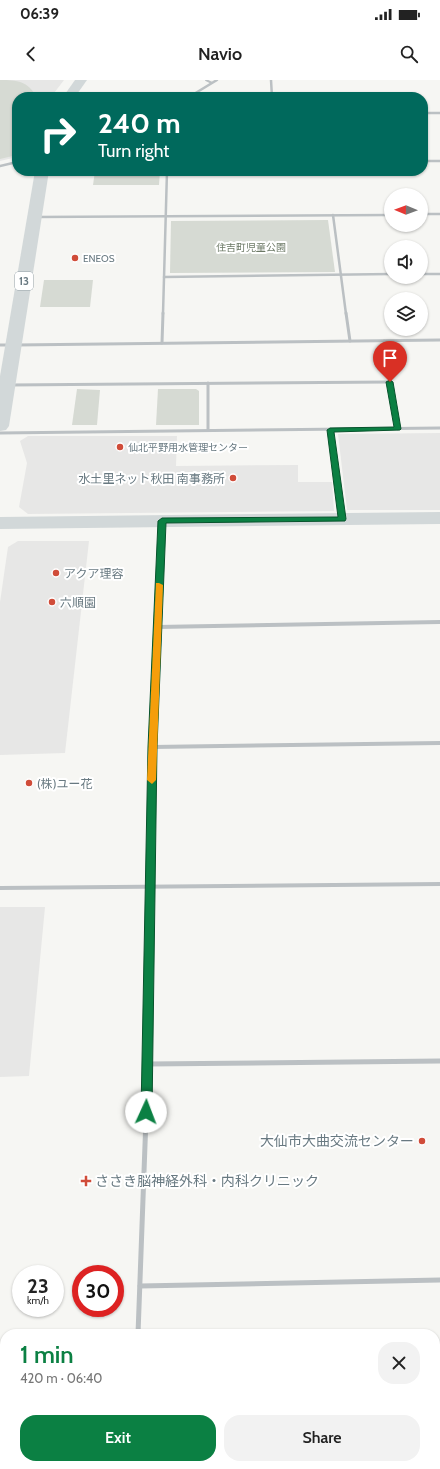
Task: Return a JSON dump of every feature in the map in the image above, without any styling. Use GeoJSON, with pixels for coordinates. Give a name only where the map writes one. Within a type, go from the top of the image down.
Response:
{"type":"FeatureCollection","features":[{"type":"Feature","properties":{"kind":"main road"},"geometry":{"type":"LineString","coordinates":[[73,92],[81,80]]}},
{"type":"Feature","properties":{"kind":"main road","name":"13"},"geometry":{"type":"LineString","coordinates":[[0,426],[6,385],[7,345],[35,217],[41,176]]}},
{"type":"Feature","properties":{"kind":"main road"},"geometry":{"type":"LineString","coordinates":[[0,523],[440,518]]}},
{"type":"Feature","properties":{"kind":"street"},"geometry":{"type":"LineString","coordinates":[[197,92],[217,80]]}},
{"type":"Feature","properties":{"kind":"street"},"geometry":{"type":"LineString","coordinates":[[271,80],[272,92]]}},
{"type":"Feature","properties":{"kind":"street"},"geometry":{"type":"LineString","coordinates":[[428,113],[440,112]]}},
{"type":"Feature","properties":{"kind":"street"},"geometry":{"type":"LineString","coordinates":[[428,161],[440,161]]}},
{"type":"Feature","properties":{"kind":"street"},"geometry":{"type":"LineString","coordinates":[[0,166],[12,163]]}},
{"type":"Feature","properties":{"kind":"street"},"geometry":{"type":"LineString","coordinates":[[162,343],[167,176]]}},
{"type":"Feature","properties":{"kind":"street"},"geometry":{"type":"LineString","coordinates":[[428,214],[440,214]]}},
{"type":"Feature","properties":{"kind":"street"},"geometry":{"type":"LineString","coordinates":[[35,217],[384,215]]}},
{"type":"Feature","properties":{"kind":"street"},"geometry":{"type":"LineString","coordinates":[[333,216],[350,341]]}},
{"type":"Feature","properties":{"kind":"street"},"geometry":{"type":"LineString","coordinates":[[164,277],[384,274]]}},
{"type":"Feature","properties":{"kind":"street"},"geometry":{"type":"LineString","coordinates":[[428,274],[440,274]]}},
{"type":"Feature","properties":{"kind":"street"},"geometry":{"type":"LineString","coordinates":[[7,345],[440,340]]}},
{"type":"Feature","properties":{"kind":"street"},"geometry":{"type":"LineString","coordinates":[[384,341],[398,429]]}},
{"type":"Feature","properties":{"kind":"street"},"geometry":{"type":"LineString","coordinates":[[6,385],[390,382]]}},
{"type":"Feature","properties":{"kind":"street"},"geometry":{"type":"LineString","coordinates":[[208,383],[208,430]]}},
{"type":"Feature","properties":{"kind":"street"},"geometry":{"type":"LineString","coordinates":[[0,433],[440,428]]}},
{"type":"Feature","properties":{"kind":"street"},"geometry":{"type":"LineString","coordinates":[[330,430],[342,519]]}},
{"type":"Feature","properties":{"kind":"street"},"geometry":{"type":"LineString","coordinates":[[138,1329],[148,1064],[152,747],[162,521]]}},
{"type":"Feature","properties":{"kind":"street"},"geometry":{"type":"LineString","coordinates":[[157,627],[440,622]]}},
{"type":"Feature","properties":{"kind":"street"},"geometry":{"type":"LineString","coordinates":[[152,747],[440,743]]}},
{"type":"Feature","properties":{"kind":"street"},"geometry":{"type":"LineString","coordinates":[[0,888],[440,884]]}},
{"type":"Feature","properties":{"kind":"street"},"geometry":{"type":"LineString","coordinates":[[148,1064],[440,1061]]}},
{"type":"Feature","properties":{"kind":"street"},"geometry":{"type":"LineString","coordinates":[[140,1286],[440,1280]]}},
{"type":"Feature","properties":{"kind":"lane"},"geometry":{"type":"LineString","coordinates":[[206,80],[212,83]]}},
{"type":"Feature","properties":{"kind":"shaded area"},"geometry":{"type":"Polygon","coordinates":[[[0,80],[64,80],[55,92],[12,92],[12,158],[0,161],[0,80]]]}},
{"type":"Feature","properties":{"kind":"shaded area"},"geometry":{"type":"Polygon","coordinates":[[[440,433],[440,510],[347,510],[338,434],[440,433]]]}},
{"type":"Feature","properties":{"kind":"shaded area"},"geometry":{"type":"Polygon","coordinates":[[[28,436],[177,436],[176,466],[298,465],[298,482],[332,482],[334,511],[28,514],[19,507],[27,463],[20,441],[28,436]]]}},
{"type":"Feature","properties":{"kind":"shaded area"},"geometry":{"type":"Polygon","coordinates":[[[18,541],[89,541],[65,753],[0,755],[0,602],[8,547],[18,541]]]}},
{"type":"Feature","properties":{"kind":"shaded area"},"geometry":{"type":"Polygon","coordinates":[[[0,907],[45,907],[29,1076],[0,1077],[0,907]]]}},
{"type":"Feature","properties":{"kind":"green space"},"geometry":{"type":"Polygon","coordinates":[[[0,80],[22,82],[33,92],[12,92],[12,156],[0,159],[0,80]]]}},
{"type":"Feature","properties":{"kind":"green space"},"geometry":{"type":"Polygon","coordinates":[[[94,176],[160,176],[159,185],[93,185],[94,176]]]}},
{"type":"Feature","properties":{"kind":"green space","name":"住吉町児童公園"},"geometry":{"type":"Polygon","coordinates":[[[328,220],[335,272],[170,273],[171,221],[328,220]]]}},
{"type":"Feature","properties":{"kind":"green space"},"geometry":{"type":"Polygon","coordinates":[[[44,280],[93,280],[90,307],[40,307],[44,280]]]}},
{"type":"Feature","properties":{"kind":"green space"},"geometry":{"type":"Polygon","coordinates":[[[77,389],[100,390],[97,425],[72,425],[77,389]]]}},
{"type":"Feature","properties":{"kind":"green space"},"geometry":{"type":"Polygon","coordinates":[[[158,389],[196,389],[199,391],[199,425],[156,425],[158,389]]]}},
{"type":"Feature","properties":{"kind":"slow traffic"},"geometry":{"type":"LineString","coordinates":[[152,780],[159,585]]}},
{"type":"Feature","properties":{"kind":"place","name":"ENEOS"},"geometry":{"type":"Point","coordinates":[75,258]}},
{"type":"Feature","properties":{"kind":"place","name":"仙北平野用水管理センター"},"geometry":{"type":"Point","coordinates":[120,447]}},
{"type":"Feature","properties":{"kind":"place","name":"水土里ネット秋田 南事務所"},"geometry":{"type":"Point","coordinates":[233,478]}},
{"type":"Feature","properties":{"kind":"place","name":"アクア理容"},"geometry":{"type":"Point","coordinates":[56,573]}},
{"type":"Feature","properties":{"kind":"place","name":"六順園"},"geometry":{"type":"Point","coordinates":[52,602]}},
{"type":"Feature","properties":{"kind":"place","name":"(株)ユー花"},"geometry":{"type":"Point","coordinates":[29,783]}},
{"type":"Feature","properties":{"kind":"place","name":"大仙市大曲交流センター"},"geometry":{"type":"Point","coordinates":[422,1141]}},
{"type":"Feature","properties":{"kind":"place","name":"ささき脳神経外科・内科クリニック"},"geometry":{"type":"Point","coordinates":[86,1181]}},
{"type":"Feature","properties":{"kind":"route"},"geometry":{"type":"LineString","coordinates":[[146,1112],[151,886],[152,747],[162,521],[342,519],[330,430],[398,429],[390,382]]}}]}
